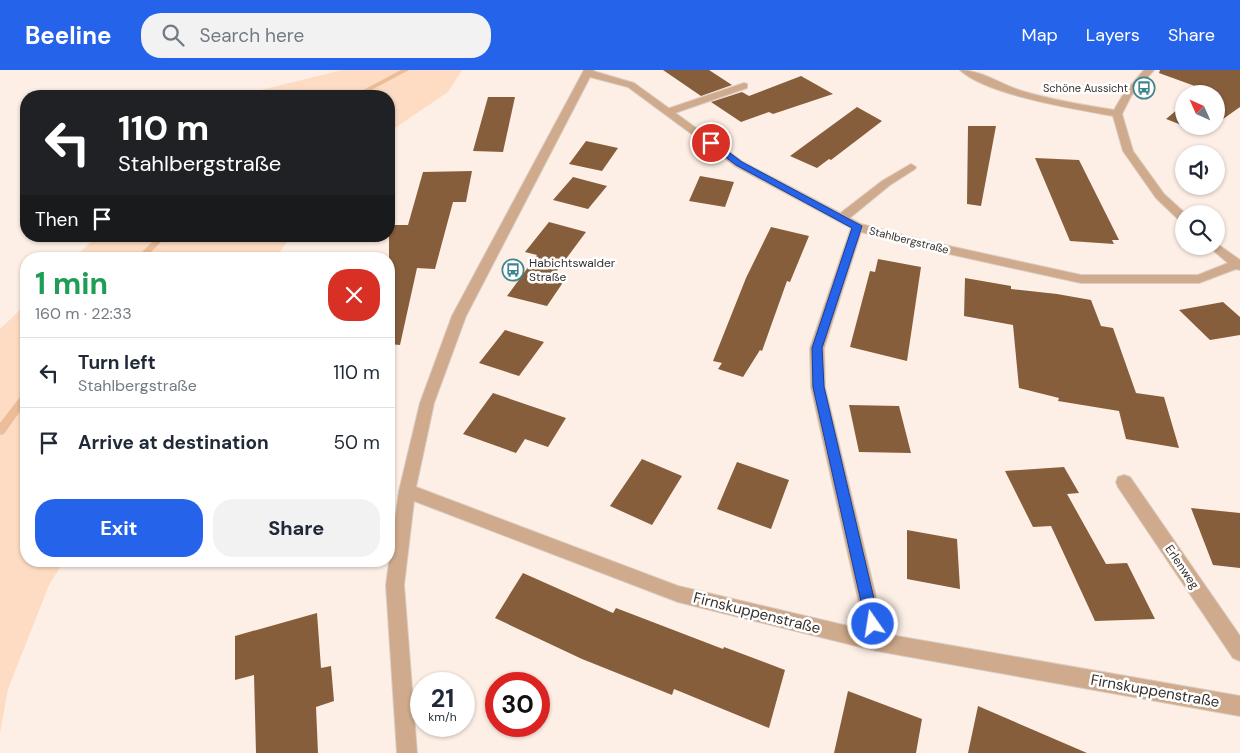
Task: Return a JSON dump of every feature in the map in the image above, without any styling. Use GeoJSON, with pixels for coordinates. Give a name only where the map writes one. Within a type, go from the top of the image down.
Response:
{"type":"FeatureCollection","features":[{"type":"Feature","properties":{"kind":"street"},"geometry":{"type":"LineString","coordinates":[[965,70],[981,80],[1012,92],[1117,114]]}},
{"type":"Feature","properties":{"kind":"street"},"geometry":{"type":"LineString","coordinates":[[1149,70],[1127,96],[1117,114],[1128,151],[1160,196],[1175,210]]}},
{"type":"Feature","properties":{"kind":"street"},"geometry":{"type":"LineString","coordinates":[[407,753],[395,585],[407,491],[427,403],[459,316],[588,71]]}},
{"type":"Feature","properties":{"kind":"street","name":"Stahlbergstraße"},"geometry":{"type":"LineString","coordinates":[[588,71],[631,86],[739,164],[857,226],[922,244],[1081,279],[1199,279],[1239,265]]}},
{"type":"Feature","properties":{"kind":"street"},"geometry":{"type":"LineString","coordinates":[[668,112],[744,86]]}},
{"type":"Feature","properties":{"kind":"street"},"geometry":{"type":"LineString","coordinates":[[842,218],[886,183],[911,167]]}},
{"type":"Feature","properties":{"kind":"street"},"geometry":{"type":"LineString","coordinates":[[857,226],[817,348],[818,387],[877,642]]}},
{"type":"Feature","properties":{"kind":"street"},"geometry":{"type":"LineString","coordinates":[[1225,254],[1239,265]]}},
{"type":"Feature","properties":{"kind":"street","name":"Erlenweg"},"geometry":{"type":"LineString","coordinates":[[1124,482],[1240,652]]}},
{"type":"Feature","properties":{"kind":"street","name":"Firnskuppenstraße"},"geometry":{"type":"LineString","coordinates":[[407,491],[678,594],[877,642],[1240,706]]}},
{"type":"Feature","properties":{"kind":"shaded area"},"geometry":{"type":"Polygon","coordinates":[[[342,70],[462,70],[448,92],[395,128],[395,90],[261,90],[342,70]]]}},
{"type":"Feature","properties":{"kind":"shaded area"},"geometry":{"type":"Polygon","coordinates":[[[91,242],[287,242],[279,252],[80,252],[91,242]]]}},
{"type":"Feature","properties":{"kind":"shaded area"},"geometry":{"type":"Polygon","coordinates":[[[20,310],[20,567],[60,567],[49,585],[8,689],[0,733],[0,329],[20,310]]]}},
{"type":"Feature","properties":{"kind":"building"},"geometry":{"type":"Polygon","coordinates":[[[663,70],[709,70],[732,85],[701,96],[663,70]]]}},
{"type":"Feature","properties":{"kind":"building"},"geometry":{"type":"Polygon","coordinates":[[[1160,70],[1240,70],[1240,107],[1225,118],[1225,85],[1192,85],[1159,73],[1160,70]]]}},
{"type":"Feature","properties":{"kind":"building"},"geometry":{"type":"Polygon","coordinates":[[[801,76],[833,94],[773,114],[769,112],[741,122],[711,102],[742,92],[749,96],[801,76]]]}},
{"type":"Feature","properties":{"kind":"building"},"geometry":{"type":"Polygon","coordinates":[[[488,97],[515,97],[503,152],[473,151],[488,97]]]}},
{"type":"Feature","properties":{"kind":"building"},"geometry":{"type":"Polygon","coordinates":[[[857,107],[882,121],[831,160],[829,159],[817,168],[790,156],[857,107]]]}},
{"type":"Feature","properties":{"kind":"building"},"geometry":{"type":"Polygon","coordinates":[[[1175,112],[1175,122],[1166,119],[1175,112]]]}},
{"type":"Feature","properties":{"kind":"building"},"geometry":{"type":"Polygon","coordinates":[[[968,126],[996,126],[981,206],[967,204],[968,126]]]}},
{"type":"Feature","properties":{"kind":"building"},"geometry":{"type":"Polygon","coordinates":[[[586,141],[618,148],[602,171],[569,164],[586,141]]]}},
{"type":"Feature","properties":{"kind":"building"},"geometry":{"type":"Polygon","coordinates":[[[1035,158],[1079,160],[1119,240],[1112,240],[1114,244],[1070,241],[1035,158]]]}},
{"type":"Feature","properties":{"kind":"building"},"geometry":{"type":"Polygon","coordinates":[[[472,171],[466,202],[453,202],[435,269],[417,268],[400,345],[395,345],[395,252],[389,252],[389,242],[395,242],[395,225],[408,225],[423,172],[472,171]]]}},
{"type":"Feature","properties":{"kind":"building"},"geometry":{"type":"Polygon","coordinates":[[[700,176],[734,182],[725,207],[689,201],[700,176]]]}},
{"type":"Feature","properties":{"kind":"building"},"geometry":{"type":"Polygon","coordinates":[[[573,177],[607,186],[588,209],[553,200],[573,177]]]}},
{"type":"Feature","properties":{"kind":"building"},"geometry":{"type":"Polygon","coordinates":[[[549,222],[586,232],[554,275],[566,278],[547,306],[507,296],[537,255],[525,252],[549,222]]]}},
{"type":"Feature","properties":{"kind":"building"},"geometry":{"type":"Polygon","coordinates":[[[771,227],[809,236],[790,282],[787,281],[762,351],[760,350],[743,377],[718,369],[722,363],[713,361],[746,278],[771,227]]]}},
{"type":"Feature","properties":{"kind":"building"},"geometry":{"type":"Polygon","coordinates":[[[878,259],[921,267],[907,361],[850,347],[870,271],[875,272],[878,259]]]}},
{"type":"Feature","properties":{"kind":"building"},"geometry":{"type":"Polygon","coordinates":[[[965,278],[1011,286],[1011,289],[1091,300],[1101,326],[1113,328],[1136,393],[1164,397],[1179,448],[1126,439],[1119,411],[1058,401],[1059,398],[1019,388],[1013,325],[964,316],[965,278]]]}},
{"type":"Feature","properties":{"kind":"building"},"geometry":{"type":"Polygon","coordinates":[[[1223,302],[1240,317],[1240,335],[1210,340],[1179,310],[1223,302]]]}},
{"type":"Feature","properties":{"kind":"building"},"geometry":{"type":"Polygon","coordinates":[[[505,330],[544,342],[519,376],[479,363],[505,330]]]}},
{"type":"Feature","properties":{"kind":"building"},"geometry":{"type":"Polygon","coordinates":[[[493,393],[566,418],[548,447],[525,439],[516,453],[463,434],[493,393]]]}},
{"type":"Feature","properties":{"kind":"building"},"geometry":{"type":"Polygon","coordinates":[[[849,405],[899,406],[911,453],[859,452],[849,405]]]}},
{"type":"Feature","properties":{"kind":"building"},"geometry":{"type":"Polygon","coordinates":[[[642,459],[682,476],[652,525],[610,506],[642,459]]]}},
{"type":"Feature","properties":{"kind":"building"},"geometry":{"type":"Polygon","coordinates":[[[737,462],[789,480],[771,529],[717,509],[737,462]]]}},
{"type":"Feature","properties":{"kind":"building"},"geometry":{"type":"Polygon","coordinates":[[[1064,467],[1079,493],[1067,494],[1106,564],[1127,563],[1155,619],[1095,621],[1051,526],[1033,527],[1005,471],[1064,467]]]}},
{"type":"Feature","properties":{"kind":"building"},"geometry":{"type":"Polygon","coordinates":[[[1191,508],[1240,513],[1240,568],[1213,565],[1191,508]]]}},
{"type":"Feature","properties":{"kind":"building"},"geometry":{"type":"Polygon","coordinates":[[[907,530],[957,539],[960,589],[907,579],[907,530]]]}},
{"type":"Feature","properties":{"kind":"building"},"geometry":{"type":"Polygon","coordinates":[[[523,573],[613,613],[616,608],[723,649],[724,647],[785,670],[769,728],[674,689],[672,695],[582,659],[495,618],[523,573]]]}},
{"type":"Feature","properties":{"kind":"building"},"geometry":{"type":"Polygon","coordinates":[[[317,613],[321,668],[331,666],[334,701],[316,707],[318,753],[256,753],[254,675],[235,680],[235,636],[317,613]]]}},
{"type":"Feature","properties":{"kind":"building"},"geometry":{"type":"Polygon","coordinates":[[[848,691],[922,719],[916,753],[834,753],[848,691]]]}},
{"type":"Feature","properties":{"kind":"building"},"geometry":{"type":"Polygon","coordinates":[[[978,706],[1087,753],[968,753],[978,706]]]}},
{"type":"Feature","properties":{"kind":"waterway"},"geometry":{"type":"LineString","coordinates":[[367,90],[406,70]]}},
{"type":"Feature","properties":{"kind":"waterway"},"geometry":{"type":"LineString","coordinates":[[146,252],[157,242]]}},
{"type":"Feature","properties":{"kind":"waterway"},"geometry":{"type":"LineString","coordinates":[[0,431],[20,404]]}},
{"type":"Feature","properties":{"kind":"place","name":"Schöne Aussicht"},"geometry":{"type":"Point","coordinates":[1144,88]}},
{"type":"Feature","properties":{"kind":"place","name":"Habichtswalder Straße"},"geometry":{"type":"Point","coordinates":[513,270]}},
{"type":"Feature","properties":{"kind":"route"},"geometry":{"type":"LineString","coordinates":[[711,143],[739,164],[857,226],[839,276],[817,348],[818,387],[873,624]]}}]}
